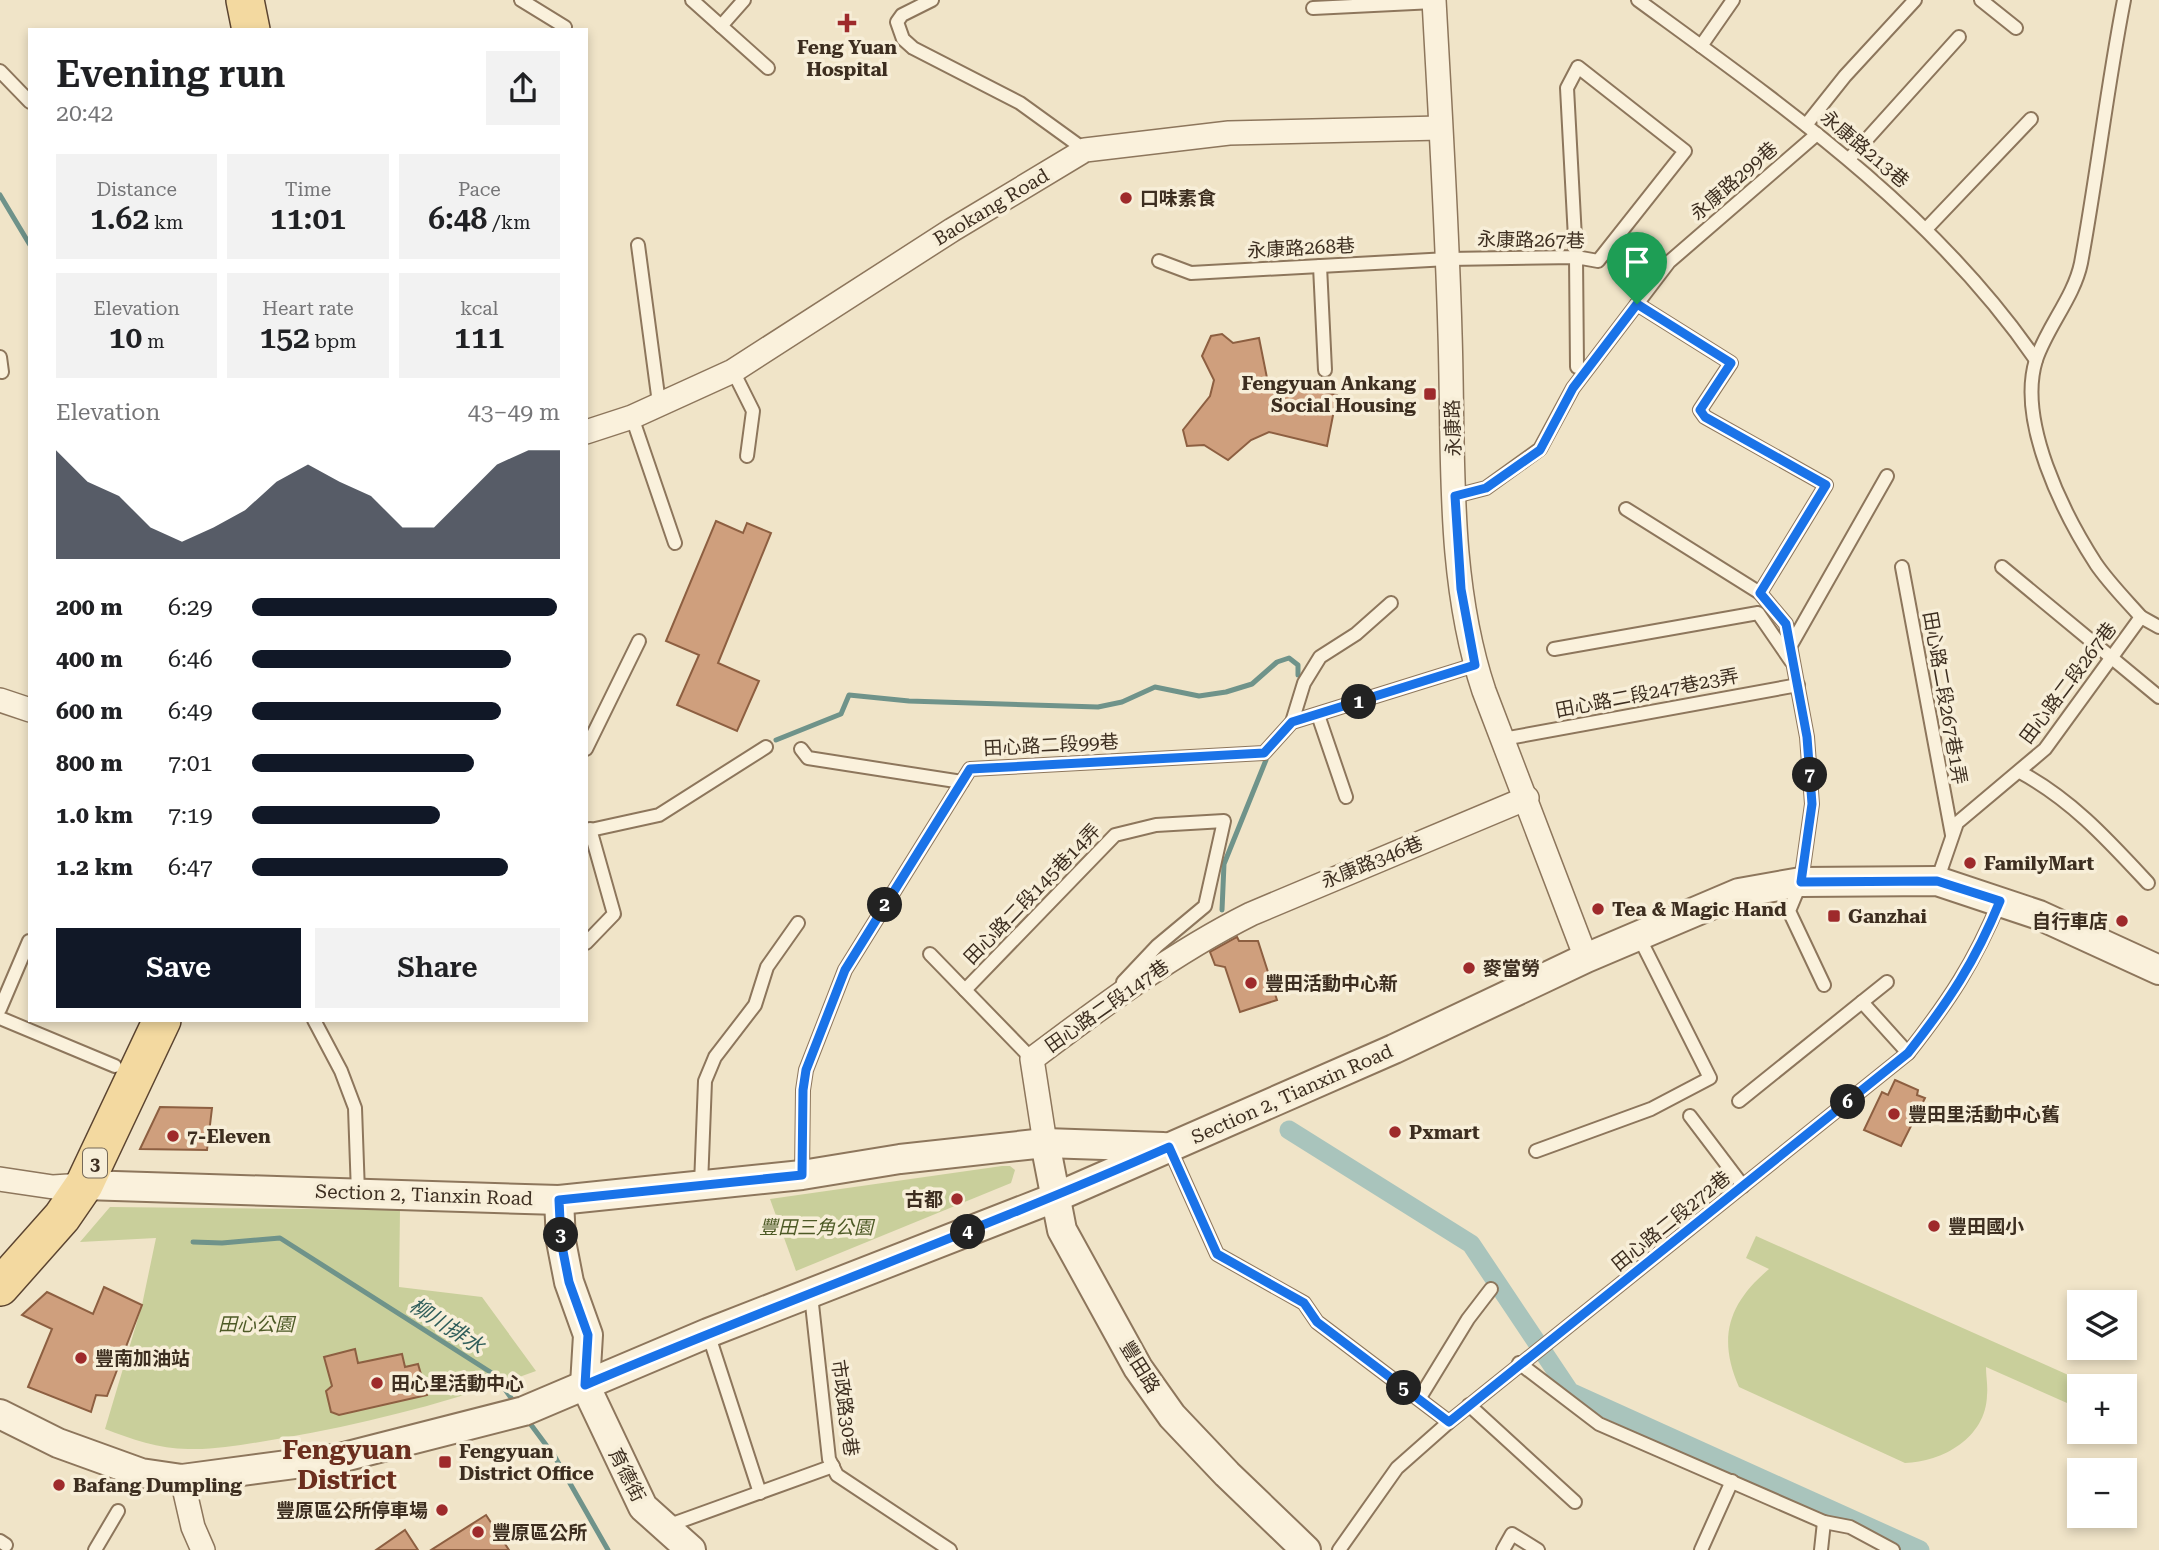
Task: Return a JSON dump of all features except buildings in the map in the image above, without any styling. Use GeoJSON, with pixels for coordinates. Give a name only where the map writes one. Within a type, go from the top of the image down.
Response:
{"type":"FeatureCollection","features":[{"type":"Feature","properties":{"kind":"main road"},"geometry":{"type":"LineString","coordinates":[[221,0],[227,28]]}},
{"type":"Feature","properties":{"kind":"main road"},"geometry":{"type":"LineString","coordinates":[[245,0],[251,28]]}},
{"type":"Feature","properties":{"kind":"main road","name":"3"},"geometry":{"type":"LineString","coordinates":[[0,1287],[62,1217],[68,1186],[83,1138],[135,1022]]}},
{"type":"Feature","properties":{"kind":"main road","name":"3"},"geometry":{"type":"LineString","coordinates":[[0,1251],[35,1214],[68,1186],[161,1022]]}},
{"type":"Feature","properties":{"kind":"street","name":"永康路"},"geometry":{"type":"LineString","coordinates":[[1434,1],[1448,259],[1455,496],[1461,589],[1475,665],[1586,958]]}},
{"type":"Feature","properties":{"kind":"street","name":"Baokang Road"},"geometry":{"type":"LineString","coordinates":[[588,431],[632,417],[733,371],[952,230],[1085,150],[1229,133],[1440,128]]}},
{"type":"Feature","properties":{"kind":"street"},"geometry":{"type":"LineString","coordinates":[[0,700],[28,709]]}},
{"type":"Feature","properties":{"kind":"street","name":"永康路346巷"},"geometry":{"type":"LineString","coordinates":[[1219,930],[1331,878],[1527,798]]}},
{"type":"Feature","properties":{"kind":"street","name":"Section 2, Tianxin Road"},"geometry":{"type":"LineString","coordinates":[[68,1186],[559,1200],[802,1175],[900,1159],[1045,1143],[1169,1147],[1394,1049],[1586,958],[1739,893],[1801,882],[1937,881],[2000,901],[2159,970]]}},
{"type":"Feature","properties":{"kind":"street","name":"田心路二段147巷"},"geometry":{"type":"LineString","coordinates":[[1045,1143],[1032,1059],[1093,1013],[1219,930]]}},
{"type":"Feature","properties":{"kind":"street","name":"豐田路"},"geometry":{"type":"LineString","coordinates":[[1045,1143],[1054,1198],[1067,1242],[1138,1368],[1165,1406],[1227,1474],[1306,1550]]}},
{"type":"Feature","properties":{"kind":"street"},"geometry":{"type":"LineString","coordinates":[[0,1413],[58,1443],[158,1478],[182,1479],[340,1458],[511,1415],[708,1333],[1054,1198],[1169,1147]]}},
{"type":"Feature","properties":{"kind":"street"},"geometry":{"type":"LineString","coordinates":[[0,1179],[68,1186]]}},
{"type":"Feature","properties":{"kind":"street"},"geometry":{"type":"LineString","coordinates":[[559,1200],[561,1241],[569,1282],[588,1335],[585,1385]]}},
{"type":"Feature","properties":{"kind":"street","name":"育德街"},"geometry":{"type":"LineString","coordinates":[[585,1385],[643,1507],[691,1550]]}},
{"type":"Feature","properties":{"kind":"street"},"geometry":{"type":"LineString","coordinates":[[182,1479],[193,1527],[203,1550]]}},
{"type":"Feature","properties":{"kind":"lane"},"geometry":{"type":"LineString","coordinates":[[521,0],[565,27]]}},
{"type":"Feature","properties":{"kind":"lane"},"geometry":{"type":"LineString","coordinates":[[692,0],[768,68]]}},
{"type":"Feature","properties":{"kind":"lane"},"geometry":{"type":"LineString","coordinates":[[721,26],[744,0]]}},
{"type":"Feature","properties":{"kind":"lane"},"geometry":{"type":"LineString","coordinates":[[932,0],[902,15],[897,22],[899,30],[913,48],[1020,103],[1085,150]]}},
{"type":"Feature","properties":{"kind":"lane","name":"永康路213巷"},"geometry":{"type":"LineString","coordinates":[[1638,0],[1806,125],[1927,228],[2001,309],[2036,359]]}},
{"type":"Feature","properties":{"kind":"lane"},"geometry":{"type":"LineString","coordinates":[[1701,46],[1733,0]]}},
{"type":"Feature","properties":{"kind":"lane"},"geometry":{"type":"LineString","coordinates":[[1806,125],[1844,76],[1915,0]]}},
{"type":"Feature","properties":{"kind":"lane"},"geometry":{"type":"LineString","coordinates":[[1981,0],[2016,28]]}},
{"type":"Feature","properties":{"kind":"lane"},"geometry":{"type":"LineString","coordinates":[[2124,0],[2104,104],[2080,267],[2036,359],[2030,392],[2037,435],[2065,510],[2097,565],[2141,617]]}},
{"type":"Feature","properties":{"kind":"lane","name":"永康路"},"geometry":{"type":"LineString","coordinates":[[1313,8],[1434,1]]}},
{"type":"Feature","properties":{"kind":"lane"},"geometry":{"type":"LineString","coordinates":[[1849,159],[1959,37]]}},
{"type":"Feature","properties":{"kind":"lane","name":"永康路267巷"},"geometry":{"type":"LineString","coordinates":[[1448,259],[1576,257],[1598,261],[1685,151],[1578,67],[1567,88],[1576,257]]}},
{"type":"Feature","properties":{"kind":"lane"},"geometry":{"type":"LineString","coordinates":[[0,71],[28,100]]}},
{"type":"Feature","properties":{"kind":"lane"},"geometry":{"type":"LineString","coordinates":[[1927,228],[2031,119]]}},
{"type":"Feature","properties":{"kind":"lane","name":"永康路299巷"},"geometry":{"type":"LineString","coordinates":[[1455,496],[1486,488],[1540,450],[1573,388],[1669,262],[1817,134]]}},
{"type":"Feature","properties":{"kind":"lane"},"geometry":{"type":"LineString","coordinates":[[638,245],[659,403]]}},
{"type":"Feature","properties":{"kind":"lane"},"geometry":{"type":"LineString","coordinates":[[1576,257],[1577,367]]}},
{"type":"Feature","properties":{"kind":"lane","name":"永康路268巷"},"geometry":{"type":"LineString","coordinates":[[1158,261],[1191,273],[1448,259]]}},
{"type":"Feature","properties":{"kind":"lane"},"geometry":{"type":"LineString","coordinates":[[1320,266],[1325,370]]}},
{"type":"Feature","properties":{"kind":"lane"},"geometry":{"type":"LineString","coordinates":[[1637,304],[1731,363],[1700,410],[1705,417],[1826,485],[1760,593]]}},
{"type":"Feature","properties":{"kind":"lane"},"geometry":{"type":"LineString","coordinates":[[0,358],[2,372]]}},
{"type":"Feature","properties":{"kind":"lane"},"geometry":{"type":"LineString","coordinates":[[733,371],[753,411],[747,456]]}},
{"type":"Feature","properties":{"kind":"lane"},"geometry":{"type":"LineString","coordinates":[[632,417],[675,543]]}},
{"type":"Feature","properties":{"kind":"lane"},"geometry":{"type":"LineString","coordinates":[[1791,645],[1887,476]]}},
{"type":"Feature","properties":{"kind":"lane"},"geometry":{"type":"LineString","coordinates":[[1626,509],[1760,593],[1786,624],[1807,737],[1812,804],[1801,882],[1790,911],[1824,985]]}},
{"type":"Feature","properties":{"kind":"lane","name":"田心路二段267巷1弄"},"geometry":{"type":"LineString","coordinates":[[1902,567],[1952,836]]}},
{"type":"Feature","properties":{"kind":"lane"},"geometry":{"type":"LineString","coordinates":[[2002,567],[2159,697]]}},
{"type":"Feature","properties":{"kind":"lane"},"geometry":{"type":"LineString","coordinates":[[1292,722],[1304,683],[1320,657],[1356,634],[1391,603]]}},
{"type":"Feature","properties":{"kind":"lane"},"geometry":{"type":"LineString","coordinates":[[1554,649],[1758,613],[1795,667]]}},
{"type":"Feature","properties":{"kind":"lane","name":"田心路二段267巷"},"geometry":{"type":"LineString","coordinates":[[1937,881],[1957,823],[2045,749],[2141,617],[2159,627]]}},
{"type":"Feature","properties":{"kind":"lane"},"geometry":{"type":"LineString","coordinates":[[588,745],[639,641]]}},
{"type":"Feature","properties":{"kind":"lane"},"geometry":{"type":"LineString","coordinates":[[1292,722],[1475,665]]}},
{"type":"Feature","properties":{"kind":"lane","name":"田心路二段247巷23弄"},"geometry":{"type":"LineString","coordinates":[[1503,739],[1798,685]]}},
{"type":"Feature","properties":{"kind":"lane"},"geometry":{"type":"LineString","coordinates":[[1318,715],[1346,797]]}},
{"type":"Feature","properties":{"kind":"lane","name":"田心路二段99巷"},"geometry":{"type":"LineString","coordinates":[[962,782],[970,769],[1264,753],[1292,722]]}},
{"type":"Feature","properties":{"kind":"lane"},"geometry":{"type":"LineString","coordinates":[[588,941],[614,914],[588,829],[659,815],[766,747]]}},
{"type":"Feature","properties":{"kind":"lane"},"geometry":{"type":"LineString","coordinates":[[801,749],[808,758],[962,782],[845,970],[806,1070],[803,1090],[802,1175]]}},
{"type":"Feature","properties":{"kind":"lane"},"geometry":{"type":"LineString","coordinates":[[2020,772],[2049,788],[2085,816],[2147,883]]}},
{"type":"Feature","properties":{"kind":"lane","name":"田心路二段145巷14弄"},"geometry":{"type":"LineString","coordinates":[[965,990],[1115,835],[1156,825],[1224,821],[1205,906],[1157,946],[1093,1013]]}},
{"type":"Feature","properties":{"kind":"lane","name":"田心路二段272巷"},"geometry":{"type":"LineString","coordinates":[[1339,1550],[1397,1468],[1449,1422],[1519,1363],[1573,1325],[1908,1053],[1953,996],[1983,942],[2000,901]]}},
{"type":"Feature","properties":{"kind":"lane"},"geometry":{"type":"LineString","coordinates":[[701,1185],[705,1081],[715,1057],[755,1005],[766,967],[798,923]]}},
{"type":"Feature","properties":{"kind":"lane"},"geometry":{"type":"LineString","coordinates":[[1536,1151],[1651,1109],[1710,1078],[1639,937]]}},
{"type":"Feature","properties":{"kind":"lane"},"geometry":{"type":"LineString","coordinates":[[0,1009],[28,943]]}},
{"type":"Feature","properties":{"kind":"lane"},"geometry":{"type":"LineString","coordinates":[[930,954],[1032,1059]]}},
{"type":"Feature","properties":{"kind":"lane"},"geometry":{"type":"LineString","coordinates":[[1740,1101],[1887,982]]}},
{"type":"Feature","properties":{"kind":"lane"},"geometry":{"type":"LineString","coordinates":[[1862,1002],[1908,1053]]}},
{"type":"Feature","properties":{"kind":"lane"},"geometry":{"type":"LineString","coordinates":[[0,1018],[116,1066]]}},
{"type":"Feature","properties":{"kind":"lane"},"geometry":{"type":"LineString","coordinates":[[315,1022],[341,1071],[355,1108],[358,1193]]}},
{"type":"Feature","properties":{"kind":"lane"},"geometry":{"type":"LineString","coordinates":[[1690,1116],[1743,1186]]}},
{"type":"Feature","properties":{"kind":"lane"},"geometry":{"type":"LineString","coordinates":[[1169,1147],[1217,1254],[1304,1303],[1317,1322],[1449,1422]]}},
{"type":"Feature","properties":{"kind":"lane"},"geometry":{"type":"LineString","coordinates":[[1419,1399],[1468,1319],[1491,1289]]}},
{"type":"Feature","properties":{"kind":"lane","name":"市政路30巷"},"geometry":{"type":"LineString","coordinates":[[811,1295],[832,1466],[837,1475],[950,1550]]}},
{"type":"Feature","properties":{"kind":"lane"},"geometry":{"type":"LineString","coordinates":[[708,1333],[760,1493]]}},
{"type":"Feature","properties":{"kind":"lane"},"geometry":{"type":"LineString","coordinates":[[1519,1363],[1599,1424],[1824,1522],[1850,1527],[1893,1550]]}},
{"type":"Feature","properties":{"kind":"lane"},"geometry":{"type":"LineString","coordinates":[[1469,1405],[1575,1502]]}},
{"type":"Feature","properties":{"kind":"lane"},"geometry":{"type":"LineString","coordinates":[[664,1527],[832,1466]]}},
{"type":"Feature","properties":{"kind":"lane"},"geometry":{"type":"LineString","coordinates":[[1702,1550],[1732,1481]]}},
{"type":"Feature","properties":{"kind":"lane"},"geometry":{"type":"LineString","coordinates":[[95,1550],[118,1511]]}},
{"type":"Feature","properties":{"kind":"lane"},"geometry":{"type":"LineString","coordinates":[[1821,1550],[1824,1522]]}},
{"type":"Feature","properties":{"kind":"lane"},"geometry":{"type":"LineString","coordinates":[[1503,1550],[1512,1534],[1538,1550]]}},
{"type":"Feature","properties":{"kind":"green space","name":"豐田三角公園"},"geometry":{"type":"Polygon","coordinates":[[[1010,1166],[1015,1170],[1011,1183],[796,1271],[770,1199],[1010,1166]]]}},
{"type":"Feature","properties":{"kind":"green space","name":"田心公園"},"geometry":{"type":"Polygon","coordinates":[[[110,1207],[400,1210],[399,1287],[482,1297],[536,1371],[474,1392],[379,1418],[236,1446],[177,1449],[135,1440],[105,1429],[142,1305],[156,1238],[80,1242],[110,1207]]]}},
{"type":"Feature","properties":{"kind":"green space"},"geometry":{"type":"Polygon","coordinates":[[[1756,1236],[2067,1374],[2067,1403],[1986,1367],[1985,1410],[1970,1435],[1947,1452],[1919,1462],[1905,1463],[1739,1387],[1729,1352],[1731,1322],[1744,1295],[1769,1269],[1746,1258],[1756,1236]]]}},
{"type":"Feature","properties":{"kind":"waterway"},"geometry":{"type":"LineString","coordinates":[[0,195],[28,242]]}},
{"type":"Feature","properties":{"kind":"waterway"},"geometry":{"type":"LineString","coordinates":[[776,740],[841,714],[849,695],[909,701],[1098,707],[1122,702],[1155,687],[1199,696],[1226,692],[1252,684],[1277,662],[1289,658],[1298,665],[1298,675]]}},
{"type":"Feature","properties":{"kind":"waterway"},"geometry":{"type":"LineString","coordinates":[[1222,910],[1224,864],[1266,760]]}},
{"type":"Feature","properties":{"kind":"waterway"},"geometry":{"type":"LineString","coordinates":[[1289,1130],[1471,1244],[1570,1392],[1920,1550]]}},
{"type":"Feature","properties":{"kind":"waterway","name":"柳川排水"},"geometry":{"type":"LineString","coordinates":[[193,1242],[222,1243],[280,1238],[495,1375],[516,1405]]}},
{"type":"Feature","properties":{"kind":"waterway","name":"柳川排水"},"geometry":{"type":"LineString","coordinates":[[526,1418],[555,1457],[608,1550]]}},
{"type":"Feature","properties":{"kind":"place","name":"Feng Yuan Hospital"},"geometry":{"type":"Point","coordinates":[847,23]}},
{"type":"Feature","properties":{"kind":"place","name":"口味素食"},"geometry":{"type":"Point","coordinates":[1126,198]}},
{"type":"Feature","properties":{"kind":"place","name":"Fengyuan Ankang Social Housing"},"geometry":{"type":"Point","coordinates":[1430,394]}},
{"type":"Feature","properties":{"kind":"place","name":"FamilyMart"},"geometry":{"type":"Point","coordinates":[1970,863]}},
{"type":"Feature","properties":{"kind":"place","name":"Tea & Magic Hand"},"geometry":{"type":"Point","coordinates":[1598,909]}},
{"type":"Feature","properties":{"kind":"place","name":"Ganzhai"},"geometry":{"type":"Point","coordinates":[1834,916]}},
{"type":"Feature","properties":{"kind":"place","name":"自行車店"},"geometry":{"type":"Point","coordinates":[2122,921]}},
{"type":"Feature","properties":{"kind":"place","name":"麥當勞"},"geometry":{"type":"Point","coordinates":[1469,968]}},
{"type":"Feature","properties":{"kind":"place","name":"豐田活動中心新"},"geometry":{"type":"Point","coordinates":[1251,983]}},
{"type":"Feature","properties":{"kind":"place","name":"豐田里活動中心舊"},"geometry":{"type":"Point","coordinates":[1894,1114]}},
{"type":"Feature","properties":{"kind":"place","name":"Pxmart"},"geometry":{"type":"Point","coordinates":[1395,1132]}},
{"type":"Feature","properties":{"kind":"place","name":"7-Eleven"},"geometry":{"type":"Point","coordinates":[173,1136]}},
{"type":"Feature","properties":{"kind":"place","name":"古都"},"geometry":{"type":"Point","coordinates":[957,1199]}},
{"type":"Feature","properties":{"kind":"place","name":"豐田國小"},"geometry":{"type":"Point","coordinates":[1934,1226]}},
{"type":"Feature","properties":{"kind":"place","name":"豐南加油站"},"geometry":{"type":"Point","coordinates":[81,1358]}},
{"type":"Feature","properties":{"kind":"place","name":"田心里活動中心"},"geometry":{"type":"Point","coordinates":[377,1383]}},
{"type":"Feature","properties":{"kind":"place","name":"Fengyuan District Office"},"geometry":{"type":"Point","coordinates":[445,1462]}},
{"type":"Feature","properties":{"kind":"place","name":"Bafang Dumpling"},"geometry":{"type":"Point","coordinates":[59,1485]}},
{"type":"Feature","properties":{"kind":"place","name":"豐原區公所停車場"},"geometry":{"type":"Point","coordinates":[442,1510]}},
{"type":"Feature","properties":{"kind":"place","name":"豐原區公所"},"geometry":{"type":"Point","coordinates":[478,1532]}},
{"type":"Feature","properties":{"kind":"district","name":"Fengyuan District"},"geometry":{"type":"Point","coordinates":[347,1465]}},
{"type":"Feature","properties":{"kind":"route"},"geometry":{"type":"LineString","coordinates":[[1637,304],[1731,363],[1700,410],[1705,417],[1826,485],[1760,593],[1786,624],[1807,737],[1812,804],[1801,882],[1937,881],[2000,901],[1983,942],[1953,996],[1908,1053],[1573,1325],[1519,1363],[1449,1422],[1317,1322],[1304,1303],[1217,1254],[1169,1147],[1054,1198],[708,1333],[585,1385],[588,1335],[569,1282],[561,1241],[559,1200],[802,1175],[803,1090],[806,1070],[845,970],[970,769],[1264,753],[1292,722],[1475,665],[1461,589],[1455,496],[1486,488],[1509,475],[1540,450],[1573,388],[1637,304]]}}]}
